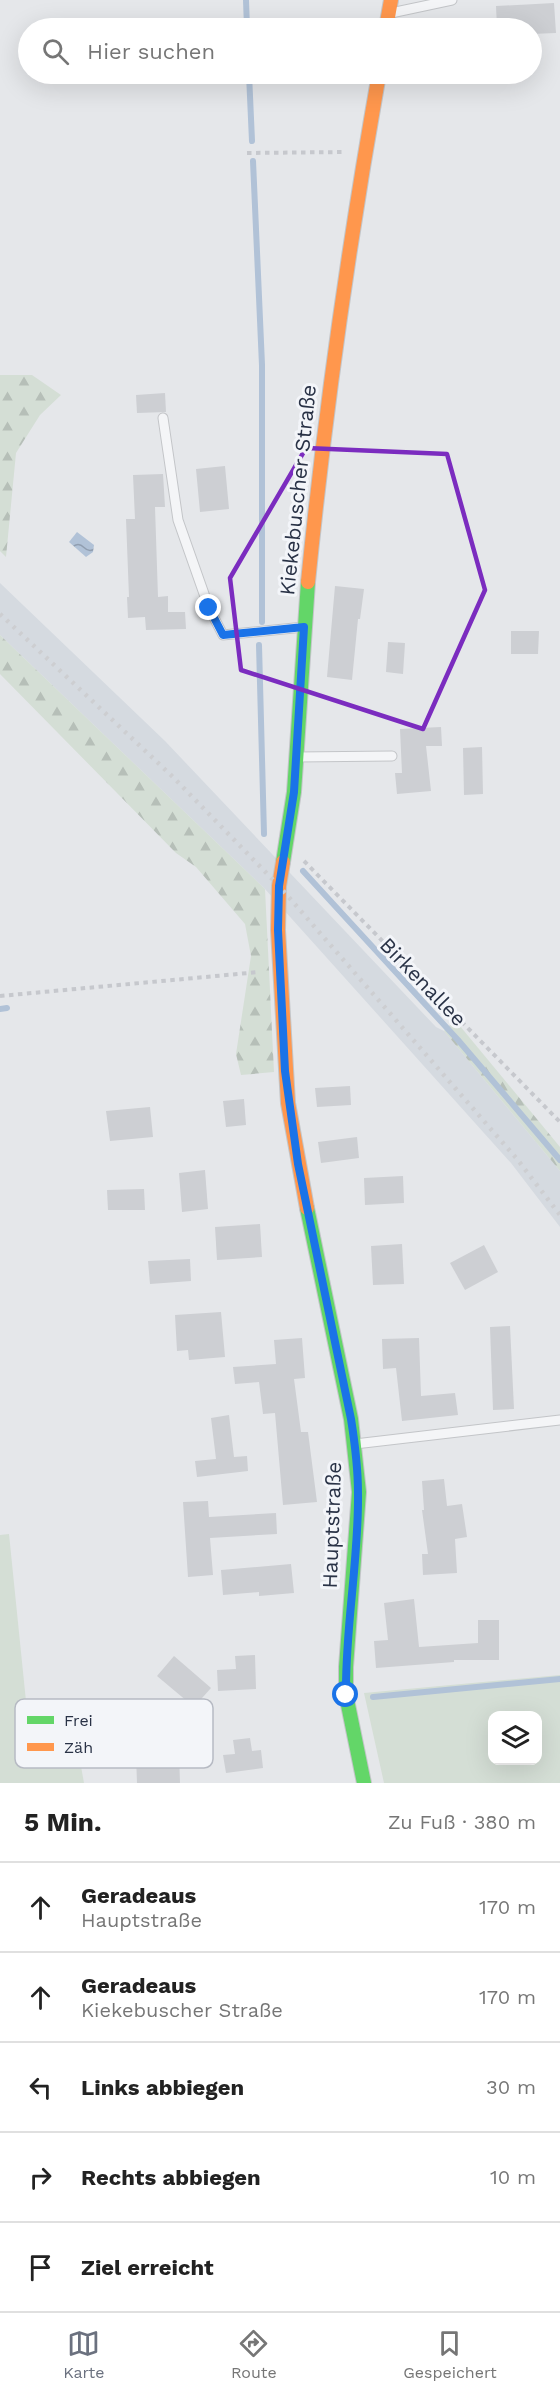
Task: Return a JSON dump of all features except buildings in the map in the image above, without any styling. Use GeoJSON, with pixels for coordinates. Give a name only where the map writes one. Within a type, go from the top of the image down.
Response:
{"type":"FeatureCollection","features":[{"type":"Feature","properties":{"kind":"street","name":"Kiekebuscher Straße"},"geometry":{"type":"LineString","coordinates":[[298,1164],[285,1071],[278,930],[279,886],[294,792],[304,627],[322,442],[352,226],[377,84]]}},
{"type":"Feature","properties":{"kind":"street","name":"Hauptstraße"},"geometry":{"type":"LineString","coordinates":[[298,1164],[355,1444],[358,1513],[346,1667],[346,1695],[364,1783]]}},
{"type":"Feature","properties":{"kind":"lane"},"geometry":{"type":"LineString","coordinates":[[390,7],[452,0]]}},
{"type":"Feature","properties":{"kind":"lane"},"geometry":{"type":"LineString","coordinates":[[163,418],[178,520],[209,608],[223,635],[304,627]]}},
{"type":"Feature","properties":{"kind":"lane"},"geometry":{"type":"LineString","coordinates":[[295,757],[392,756]]}},
{"type":"Feature","properties":{"kind":"lane"},"geometry":{"type":"LineString","coordinates":[[355,1444],[560,1420]]}},
{"type":"Feature","properties":{"kind":"path"},"geometry":{"type":"LineString","coordinates":[[247,153],[365,152]]}},
{"type":"Feature","properties":{"kind":"path","name":"Birkenallee"},"geometry":{"type":"LineString","coordinates":[[286,842],[560,1122]]}},
{"type":"Feature","properties":{"kind":"path"},"geometry":{"type":"LineString","coordinates":[[0,996],[280,970]]}},
{"type":"Feature","properties":{"kind":"highlighted area"},"geometry":{"type":"Polygon","coordinates":[[[306,448],[447,454],[485,590],[423,729],[241,670],[230,578],[306,448]]]}},
{"type":"Feature","properties":{"kind":"shaded area"},"geometry":{"type":"Polygon","coordinates":[[[0,583],[165,741],[436,1027],[444,1031],[560,1171],[560,1227],[511,1163],[265,889],[0,635],[0,583]]]}},
{"type":"Feature","properties":{"kind":"green space"},"geometry":{"type":"Polygon","coordinates":[[[0,375],[32,375],[61,395],[40,415],[16,453],[6,557],[0,551],[0,375]]]}},
{"type":"Feature","properties":{"kind":"green space"},"geometry":{"type":"Polygon","coordinates":[[[0,635],[265,889],[274,1072],[241,1075],[236,1054],[251,956],[245,924],[196,867],[176,853],[0,674],[0,635]]]}},
{"type":"Feature","properties":{"kind":"green space"},"geometry":{"type":"Polygon","coordinates":[[[455,1020],[560,1147],[560,1171],[444,1031],[455,1020]]]}},
{"type":"Feature","properties":{"kind":"green space"},"geometry":{"type":"Polygon","coordinates":[[[9,1534],[26,1699],[15,1699],[15,1768],[81,1768],[84,1783],[0,1783],[0,1535],[9,1534]]]}},
{"type":"Feature","properties":{"kind":"green space"},"geometry":{"type":"Polygon","coordinates":[[[560,1675],[560,1783],[384,1783],[364,1693],[560,1675]]]}},
{"type":"Feature","properties":{"kind":"water"},"geometry":{"type":"Polygon","coordinates":[[[77,532],[94,545],[93,552],[86,557],[69,542],[77,532]]]}},
{"type":"Feature","properties":{"kind":"waterway"},"geometry":{"type":"LineString","coordinates":[[246,0],[247,18]]}},
{"type":"Feature","properties":{"kind":"waterway"},"geometry":{"type":"LineString","coordinates":[[249,84],[252,141]]}},
{"type":"Feature","properties":{"kind":"waterway"},"geometry":{"type":"LineString","coordinates":[[253,161],[262,365],[262,622]]}},
{"type":"Feature","properties":{"kind":"waterway"},"geometry":{"type":"LineString","coordinates":[[259,645],[264,834]]}},
{"type":"Feature","properties":{"kind":"waterway"},"geometry":{"type":"LineString","coordinates":[[303,871],[458,1040],[560,1160]]}},
{"type":"Feature","properties":{"kind":"waterway"},"geometry":{"type":"LineString","coordinates":[[0,1009],[7,1008]]}},
{"type":"Feature","properties":{"kind":"waterway"},"geometry":{"type":"LineString","coordinates":[[373,1697],[560,1679]]}},
{"type":"Feature","properties":{"kind":"railway"},"geometry":{"type":"LineString","coordinates":[[0,614],[173,777],[279,886],[517,1159],[560,1215]]}},
{"type":"Feature","properties":{"kind":"traffic: fast"},"geometry":{"type":"LineString","coordinates":[[283,862],[294,792],[308,582]]}},
{"type":"Feature","properties":{"kind":"traffic: fast"},"geometry":{"type":"LineString","coordinates":[[307,1208],[351,1419],[359,1492],[346,1695],[364,1783]]}},
{"type":"Feature","properties":{"kind":"traffic: slow"},"geometry":{"type":"LineString","coordinates":[[388,18],[391,0]]}},
{"type":"Feature","properties":{"kind":"traffic: slow"},"geometry":{"type":"LineString","coordinates":[[308,582],[339,327],[377,84]]}},
{"type":"Feature","properties":{"kind":"traffic: slow"},"geometry":{"type":"LineString","coordinates":[[283,862],[279,886],[278,930],[288,1103],[307,1208]]}},
{"type":"Feature","properties":{"kind":"route"},"geometry":{"type":"LineString","coordinates":[[209,608],[223,635],[304,627],[294,792],[279,886],[278,930],[288,1103],[298,1164],[357,1458],[357,1533],[346,1667],[346,1695]]}}]}
